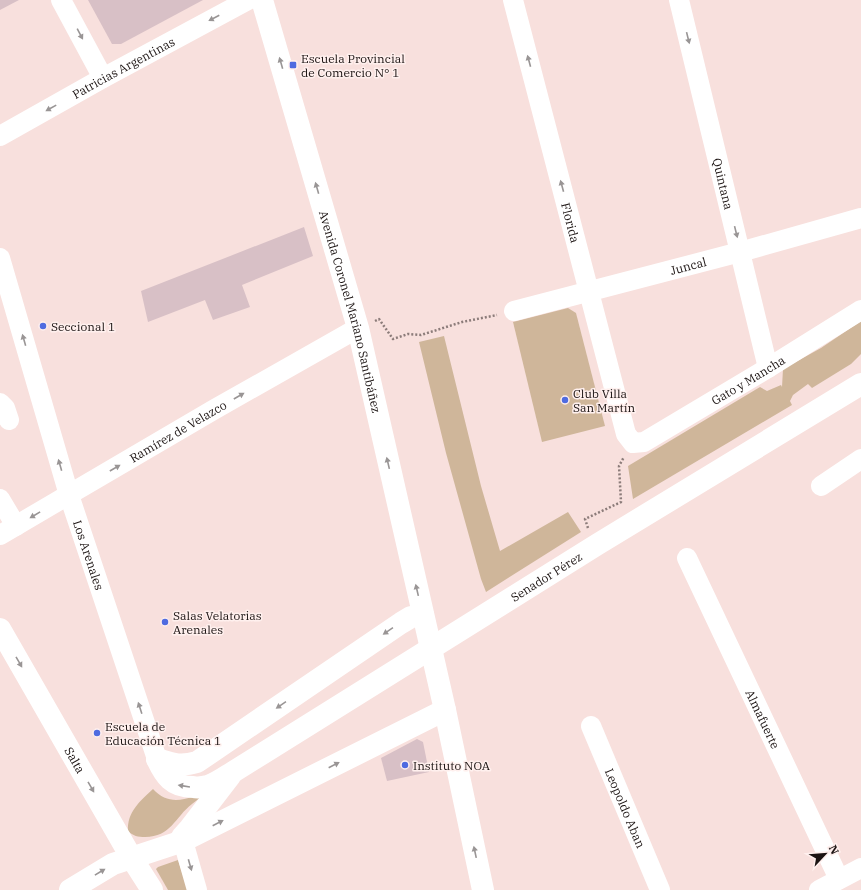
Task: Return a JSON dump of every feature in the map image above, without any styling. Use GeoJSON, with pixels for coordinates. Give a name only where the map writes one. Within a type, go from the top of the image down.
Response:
{"type":"FeatureCollection","features":[{"type":"Feature","properties":{"kind":"main road","name":"Avenida Coronel Mariano Santibáñez"},"geometry":{"type":"LineString","coordinates":[[262,0],[358,328],[445,710],[483,890]]}},
{"type":"Feature","properties":{"kind":"main road"},"geometry":{"type":"LineString","coordinates":[[838,398],[861,377]]}},
{"type":"Feature","properties":{"kind":"main road","name":"Senador Pérez"},"geometry":{"type":"LineString","coordinates":[[233,772],[598,544],[861,384]]}},
{"type":"Feature","properties":{"kind":"main road"},"geometry":{"type":"LineString","coordinates":[[838,398],[861,391]]}},
{"type":"Feature","properties":{"kind":"main road"},"geometry":{"type":"LineString","coordinates":[[156,759],[176,765],[187,765],[197,762],[401,622],[411,617],[424,621]]}},
{"type":"Feature","properties":{"kind":"main road","name":"Salta"},"geometry":{"type":"LineString","coordinates":[[0,629],[131,857],[152,890]]}},
{"type":"Feature","properties":{"kind":"main road"},"geometry":{"type":"LineString","coordinates":[[70,890],[114,864],[176,843],[445,710]]}},
{"type":"Feature","properties":{"kind":"main road","name":"Los Arenales"},"geometry":{"type":"LineString","coordinates":[[156,759],[162,771],[168,778],[177,785],[185,787],[197,788],[208,786],[233,772]]}},
{"type":"Feature","properties":{"kind":"main road"},"geometry":{"type":"LineString","coordinates":[[176,843],[190,828],[233,772]]}},
{"type":"Feature","properties":{"kind":"street"},"geometry":{"type":"LineString","coordinates":[[61,0],[103,78]]}},
{"type":"Feature","properties":{"kind":"street","name":"Patricias Argentinas"},"geometry":{"type":"LineString","coordinates":[[0,136],[103,78],[248,0]]}},
{"type":"Feature","properties":{"kind":"street","name":"Florida"},"geometry":{"type":"LineString","coordinates":[[513,0],[626,434],[633,443]]}},
{"type":"Feature","properties":{"kind":"street","name":"Quintana"},"geometry":{"type":"LineString","coordinates":[[679,0],[768,368]]}},
{"type":"Feature","properties":{"kind":"street","name":"Juncal"},"geometry":{"type":"LineString","coordinates":[[514,311],[740,252],[861,218]]}},
{"type":"Feature","properties":{"kind":"street","name":"Los Arenales"},"geometry":{"type":"LineString","coordinates":[[0,258],[69,494],[156,759]]}},
{"type":"Feature","properties":{"kind":"street","name":"Gato y Mancha"},"geometry":{"type":"LineString","coordinates":[[633,443],[644,442],[768,368],[861,310]]}},
{"type":"Feature","properties":{"kind":"street","name":"Ramírez de Velazco"},"geometry":{"type":"LineString","coordinates":[[8,531],[69,494],[358,328]]}},
{"type":"Feature","properties":{"kind":"street"},"geometry":{"type":"LineString","coordinates":[[821,486],[861,459]]}},
{"type":"Feature","properties":{"kind":"street"},"geometry":{"type":"LineString","coordinates":[[0,499],[8,531]]}},
{"type":"Feature","properties":{"kind":"street","name":"Almafuerte"},"geometry":{"type":"LineString","coordinates":[[687,558],[839,879]]}},
{"type":"Feature","properties":{"kind":"street","name":"Leopoldo Aban"},"geometry":{"type":"LineString","coordinates":[[590,726],[660,890]]}},
{"type":"Feature","properties":{"kind":"street"},"geometry":{"type":"LineString","coordinates":[[176,843],[197,890]]}},
{"type":"Feature","properties":{"kind":"street"},"geometry":{"type":"LineString","coordinates":[[819,890],[861,868]]}},
{"type":"Feature","properties":{"kind":"path"},"geometry":{"type":"LineString","coordinates":[[358,328],[379,319],[393,339],[408,334],[422,334],[462,322],[514,311]]}},
{"type":"Feature","properties":{"kind":"path"},"geometry":{"type":"LineString","coordinates":[[588,527],[585,519],[621,502],[619,466],[633,443]]}},
{"type":"Feature","properties":{"kind":"shaded area","name":"Club Villa San Martín"},"geometry":{"type":"Polygon","coordinates":[[[568,308],[576,313],[605,426],[542,442],[513,322],[568,308]]]}},
{"type":"Feature","properties":{"kind":"shaded area"},"geometry":{"type":"Polygon","coordinates":[[[861,321],[861,354],[851,364],[812,388],[808,384],[793,395],[790,401],[792,405],[633,499],[628,466],[760,387],[767,391],[781,385],[782,387],[783,369],[821,348],[861,321]]]}},
{"type":"Feature","properties":{"kind":"shaded area"},"geometry":{"type":"Polygon","coordinates":[[[444,336],[481,486],[500,551],[568,512],[581,532],[486,592],[481,579],[446,453],[419,342],[444,336]]]}},
{"type":"Feature","properties":{"kind":"shaded area"},"geometry":{"type":"Polygon","coordinates":[[[153,789],[160,795],[173,800],[188,798],[210,790],[186,809],[167,830],[161,834],[145,837],[134,835],[128,831],[128,824],[132,813],[135,807],[153,789]]]}},
{"type":"Feature","properties":{"kind":"shaded area"},"geometry":{"type":"Polygon","coordinates":[[[178,860],[188,890],[168,890],[156,869],[178,860]]]}},
{"type":"Feature","properties":{"kind":"building"},"geometry":{"type":"Polygon","coordinates":[[[0,0],[19,0],[0,10],[0,0]]]}},
{"type":"Feature","properties":{"kind":"building"},"geometry":{"type":"Polygon","coordinates":[[[88,0],[203,0],[121,44],[112,44],[88,0]]]}},
{"type":"Feature","properties":{"kind":"building"},"geometry":{"type":"Polygon","coordinates":[[[304,227],[313,256],[242,285],[250,307],[213,320],[205,300],[148,322],[141,291],[304,227]]]}},
{"type":"Feature","properties":{"kind":"building","name":"Instituto NOA"},"geometry":{"type":"Polygon","coordinates":[[[417,739],[423,742],[429,772],[387,781],[381,758],[417,739]]]}},
{"type":"Feature","properties":{"kind":"place","name":"Escuela Provincial de Comercio N° 1"},"geometry":{"type":"Point","coordinates":[293,65]}},
{"type":"Feature","properties":{"kind":"place","name":"Seccional 1"},"geometry":{"type":"Point","coordinates":[43,326]}},
{"type":"Feature","properties":{"kind":"place","name":"Club Villa San Martín"},"geometry":{"type":"Point","coordinates":[565,400]}},
{"type":"Feature","properties":{"kind":"place","name":"Salas Velatorias Arenales"},"geometry":{"type":"Point","coordinates":[165,622]}},
{"type":"Feature","properties":{"kind":"place","name":"Escuela de Educación Técnica 1"},"geometry":{"type":"Point","coordinates":[97,733]}},
{"type":"Feature","properties":{"kind":"place","name":"Instituto NOA"},"geometry":{"type":"Point","coordinates":[405,765]}}]}
